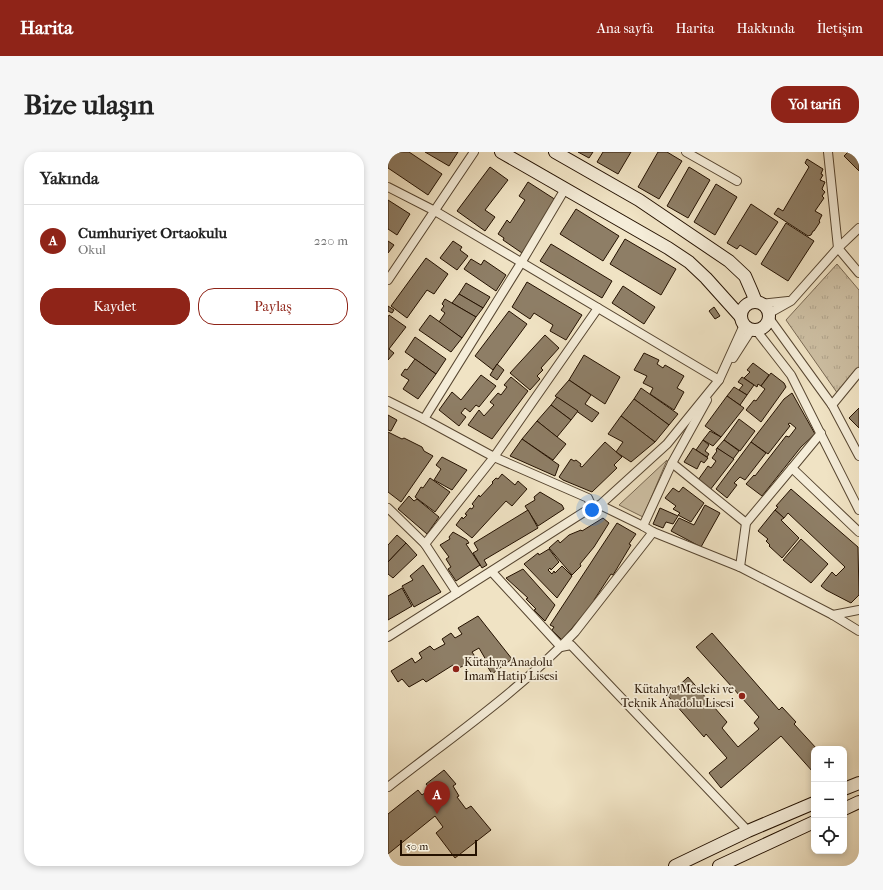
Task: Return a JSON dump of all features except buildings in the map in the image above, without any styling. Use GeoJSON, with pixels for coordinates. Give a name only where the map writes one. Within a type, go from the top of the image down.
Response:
{"type":"FeatureCollection","features":[{"type":"Feature","properties":{"kind":"street"},"geometry":{"type":"LineString","coordinates":[[388,280],[474,152]]}},
{"type":"Feature","properties":{"kind":"street"},"geometry":{"type":"LineString","coordinates":[[501,152],[668,248],[689,262],[718,290],[729,305],[791,375],[822,433],[859,510]]}},
{"type":"Feature","properties":{"kind":"street"},"geometry":{"type":"LineString","coordinates":[[555,152],[639,200],[675,226],[730,261],[745,276],[758,303],[767,309],[769,316],[832,405],[859,456]]}},
{"type":"Feature","properties":{"kind":"street"},"geometry":{"type":"LineString","coordinates":[[686,152],[737,181]]}},
{"type":"Feature","properties":{"kind":"street"},"geometry":{"type":"LineString","coordinates":[[826,153],[838,248],[859,273]]}},
{"type":"Feature","properties":{"kind":"street"},"geometry":{"type":"LineString","coordinates":[[388,187],[435,211],[719,380]]}},
{"type":"Feature","properties":{"kind":"street"},"geometry":{"type":"LineString","coordinates":[[424,419],[521,263],[565,188]]}},
{"type":"Feature","properties":{"kind":"street"},"geometry":{"type":"LineString","coordinates":[[748,326],[764,326],[769,316],[791,301],[838,248],[859,228]]}},
{"type":"Feature","properties":{"kind":"street"},"geometry":{"type":"LineString","coordinates":[[748,326],[741,312],[747,305],[791,301]]}},
{"type":"Feature","properties":{"kind":"street"},"geometry":{"type":"LineString","coordinates":[[425,544],[494,457],[598,308]]}},
{"type":"Feature","properties":{"kind":"street"},"geometry":{"type":"LineString","coordinates":[[643,526],[672,463],[748,326]]}},
{"type":"Feature","properties":{"kind":"street"},"geometry":{"type":"LineString","coordinates":[[832,405],[859,372]]}},
{"type":"Feature","properties":{"kind":"street"},"geometry":{"type":"LineString","coordinates":[[388,637],[596,506],[667,444],[719,380]]}},
{"type":"Feature","properties":{"kind":"street"},"geometry":{"type":"LineString","coordinates":[[388,401],[494,457],[588,498],[596,506],[643,526],[653,532],[740,567],[833,615],[859,631]]}},
{"type":"Feature","properties":{"kind":"street"},"geometry":{"type":"LineString","coordinates":[[740,567],[746,523],[822,433]]}},
{"type":"Feature","properties":{"kind":"street"},"geometry":{"type":"LineString","coordinates":[[672,463],[746,523]]}},
{"type":"Feature","properties":{"kind":"street"},"geometry":{"type":"LineString","coordinates":[[792,468],[859,532]]}},
{"type":"Feature","properties":{"kind":"street"},"geometry":{"type":"LineString","coordinates":[[388,508],[425,544],[457,593]]}},
{"type":"Feature","properties":{"kind":"street"},"geometry":{"type":"LineString","coordinates":[[388,787],[508,696],[561,647],[575,632],[653,532]]}},
{"type":"Feature","properties":{"kind":"street"},"geometry":{"type":"LineString","coordinates":[[492,572],[561,647]]}},
{"type":"Feature","properties":{"kind":"street"},"geometry":{"type":"LineString","coordinates":[[833,615],[859,610]]}},
{"type":"Feature","properties":{"kind":"street"},"geometry":{"type":"LineString","coordinates":[[561,647],[571,645],[748,831]]}},
{"type":"Feature","properties":{"kind":"street"},"geometry":{"type":"LineString","coordinates":[[847,788],[859,783]]}},
{"type":"Feature","properties":{"kind":"street"},"geometry":{"type":"LineString","coordinates":[[847,807],[859,802]]}},
{"type":"Feature","properties":{"kind":"street"},"geometry":{"type":"LineString","coordinates":[[675,866],[748,831],[811,803]]}},
{"type":"Feature","properties":{"kind":"street"},"geometry":{"type":"LineString","coordinates":[[719,866],[811,823]]}},
{"type":"Feature","properties":{"kind":"green space"},"geometry":{"type":"Polygon","coordinates":[[[837,264],[859,290],[859,367],[838,394],[786,320],[837,264]]]}},
{"type":"Feature","properties":{"kind":"green space"},"geometry":{"type":"Polygon","coordinates":[[[667,460],[643,517],[619,505],[667,460]]]}},
{"type":"Feature","properties":{"kind":"place","name":"Kütahya Anadolu İmam Hatip Lisesi"},"geometry":{"type":"Point","coordinates":[456,669]}},
{"type":"Feature","properties":{"kind":"place","name":"Kütahya Mesleki ve Teknik Anadolu Lisesi"},"geometry":{"type":"Point","coordinates":[742,696]}},
{"type":"Feature","properties":{"kind":"place","name":"Cumhuriyet Ortaokulu"},"geometry":{"type":"Point","coordinates":[437,814]}}]}
